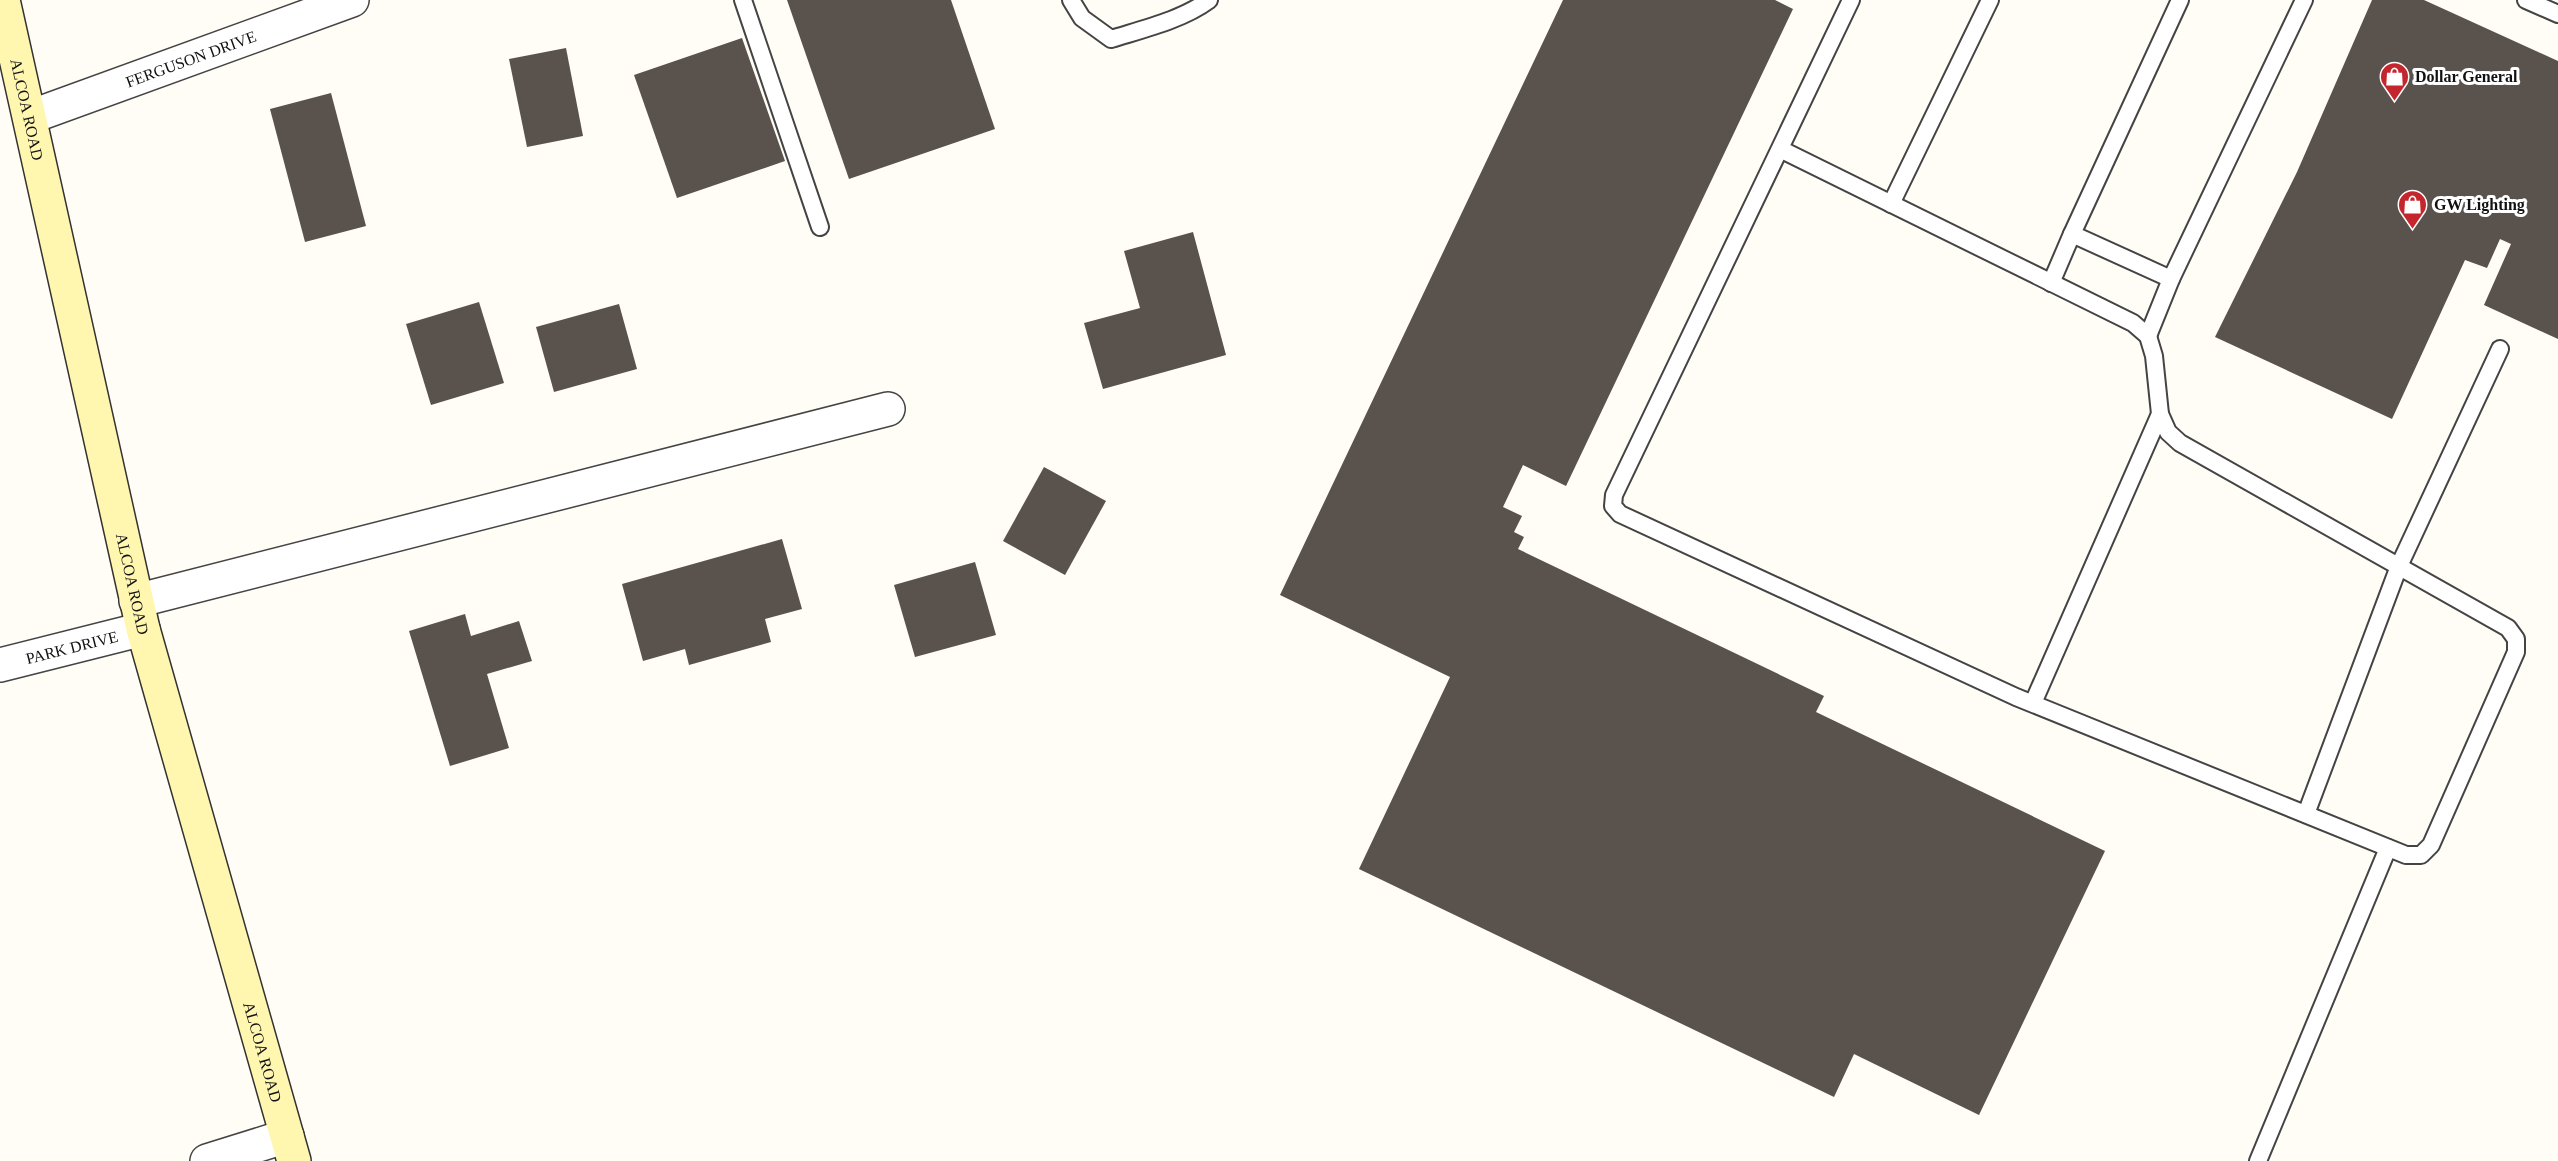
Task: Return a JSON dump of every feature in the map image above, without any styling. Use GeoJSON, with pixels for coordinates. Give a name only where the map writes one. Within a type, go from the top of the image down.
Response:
{"type":"FeatureCollection","features":[{"type":"Feature","properties":{"kind":"main road","name":"ALCOA ROAD"},"geometry":{"type":"LineString","coordinates":[[3,0],[140,615],[291,1149]]}},
{"type":"Feature","properties":{"kind":"street","name":"FERGUSON DRIVE"},"geometry":{"type":"LineString","coordinates":[[30,117],[352,0]]}},
{"type":"Feature","properties":{"kind":"street","name":"PARK DRIVE"},"geometry":{"type":"LineString","coordinates":[[0,665],[140,615],[888,409]]}},
{"type":"Feature","properties":{"kind":"street"},"geometry":{"type":"LineString","coordinates":[[207,1161],[291,1149]]}},
{"type":"Feature","properties":{"kind":"lane"},"geometry":{"type":"LineString","coordinates":[[743,0],[820,227]]}},
{"type":"Feature","properties":{"kind":"lane"},"geometry":{"type":"LineString","coordinates":[[1071,0],[1082,18],[1111,39],[1148,28],[1200,7],[1209,0]]}},
{"type":"Feature","properties":{"kind":"lane"},"geometry":{"type":"LineString","coordinates":[[1780,149],[2133,323],[2148,336],[2154,356],[2160,414],[2168,432],[2180,443],[2508,628],[2516,639],[2516,651],[2431,845],[2421,855],[2406,855],[2388,848],[2033,703],[1640,524],[1620,514],[1613,506],[1614,495],[1851,0]]}},
{"type":"Feature","properties":{"kind":"lane"},"geometry":{"type":"LineString","coordinates":[[1891,204],[1990,0]]}},
{"type":"Feature","properties":{"kind":"lane"},"geometry":{"type":"LineString","coordinates":[[2051,283],[2180,0]]}},
{"type":"Feature","properties":{"kind":"lane"},"geometry":{"type":"LineString","coordinates":[[2148,336],[2171,279],[2304,0]]}},
{"type":"Feature","properties":{"kind":"lane"},"geometry":{"type":"LineString","coordinates":[[2526,0],[2558,14]]}},
{"type":"Feature","properties":{"kind":"lane"},"geometry":{"type":"LineString","coordinates":[[2072,234],[2171,279]]}},
{"type":"Feature","properties":{"kind":"lane"},"geometry":{"type":"LineString","coordinates":[[2306,814],[2399,566],[2500,349]]}},
{"type":"Feature","properties":{"kind":"lane"},"geometry":{"type":"LineString","coordinates":[[2033,703],[2160,414]]}},
{"type":"Feature","properties":{"kind":"lane"},"geometry":{"type":"LineString","coordinates":[[2258,1161],[2388,848]]}},
{"type":"Feature","properties":{"kind":"building"},"geometry":{"type":"Polygon","coordinates":[[[787,0],[951,0],[995,129],[849,179],[787,0]]]}},
{"type":"Feature","properties":{"kind":"building"},"geometry":{"type":"Polygon","coordinates":[[[1563,0],[1775,0],[1793,9],[1566,486],[1523,465],[1503,507],[1522,516],[1514,532],[1524,537],[1518,549],[1824,696],[1816,712],[2105,851],[1979,1115],[1854,1054],[1834,1097],[1359,869],[1450,677],[1280,595],[1563,0]]]}},
{"type":"Feature","properties":{"kind":"building","name":"GW Lighting"},"geometry":{"type":"Polygon","coordinates":[[[2372,0],[2424,0],[2558,61],[2558,339],[2484,305],[2511,244],[2500,239],[2487,268],[2465,260],[2392,419],[2215,337],[2297,172],[2372,0]]]}},
{"type":"Feature","properties":{"kind":"building"},"geometry":{"type":"Polygon","coordinates":[[[742,38],[785,161],[677,198],[634,75],[742,38]]]}},
{"type":"Feature","properties":{"kind":"building"},"geometry":{"type":"Polygon","coordinates":[[[566,48],[583,136],[527,147],[509,59],[566,48]]]}},
{"type":"Feature","properties":{"kind":"building"},"geometry":{"type":"Polygon","coordinates":[[[331,93],[366,226],[305,242],[270,109],[331,93]]]}},
{"type":"Feature","properties":{"kind":"building"},"geometry":{"type":"Polygon","coordinates":[[[1193,232],[1226,355],[1103,389],[1084,323],[1140,308],[1124,251],[1193,232]]]}},
{"type":"Feature","properties":{"kind":"building"},"geometry":{"type":"Polygon","coordinates":[[[479,302],[504,383],[431,405],[406,324],[479,302]]]}},
{"type":"Feature","properties":{"kind":"building"},"geometry":{"type":"Polygon","coordinates":[[[619,304],[637,369],[554,392],[536,327],[619,304]]]}},
{"type":"Feature","properties":{"kind":"building"},"geometry":{"type":"Polygon","coordinates":[[[1044,467],[1106,501],[1065,575],[1003,541],[1044,467]]]}},
{"type":"Feature","properties":{"kind":"building"},"geometry":{"type":"Polygon","coordinates":[[[782,539],[802,609],[765,619],[771,642],[689,665],[685,649],[643,661],[622,584],[782,539]]]}},
{"type":"Feature","properties":{"kind":"building"},"geometry":{"type":"Polygon","coordinates":[[[975,562],[996,635],[915,657],[894,585],[975,562]]]}},
{"type":"Feature","properties":{"kind":"building"},"geometry":{"type":"Polygon","coordinates":[[[465,614],[471,636],[519,621],[532,661],[487,674],[509,748],[450,766],[409,631],[465,614]]]}},
{"type":"Feature","properties":{"kind":"place","name":"Dollar General"},"geometry":{"type":"Point","coordinates":[2394,102]}},
{"type":"Feature","properties":{"kind":"place","name":"GW Lighting"},"geometry":{"type":"Point","coordinates":[2413,230]}}]}
